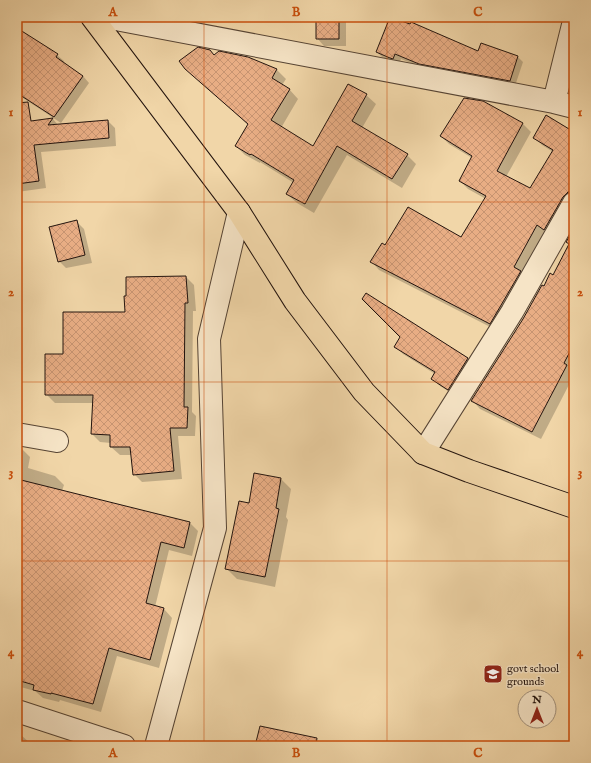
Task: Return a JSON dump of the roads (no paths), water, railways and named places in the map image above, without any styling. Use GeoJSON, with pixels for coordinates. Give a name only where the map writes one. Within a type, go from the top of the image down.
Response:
{"type":"FeatureCollection","features":[{"type":"Feature","properties":{"kind":"main road"},"geometry":{"type":"LineString","coordinates":[[92,17],[238,212],[295,301],[364,392],[423,453],[469,471],[574,507]]}},
{"type":"Feature","properties":{"kind":"street"},"geometry":{"type":"LineString","coordinates":[[105,17],[564,104],[574,21]]}},
{"type":"Feature","properties":{"kind":"street"},"geometry":{"type":"LineString","coordinates":[[423,453],[512,312],[574,203]]}},
{"type":"Feature","properties":{"kind":"street"},"geometry":{"type":"LineString","coordinates":[[156,746],[214,528],[209,339],[238,212]]}},
{"type":"Feature","properties":{"kind":"street"},"geometry":{"type":"LineString","coordinates":[[17,434],[57,441]]}},
{"type":"Feature","properties":{"kind":"street"},"geometry":{"type":"LineString","coordinates":[[17,711],[124,746]]}},
{"type":"Feature","properties":{"kind":"place","name":"govt school grounds"},"geometry":{"type":"Point","coordinates":[493,674]}}]}
